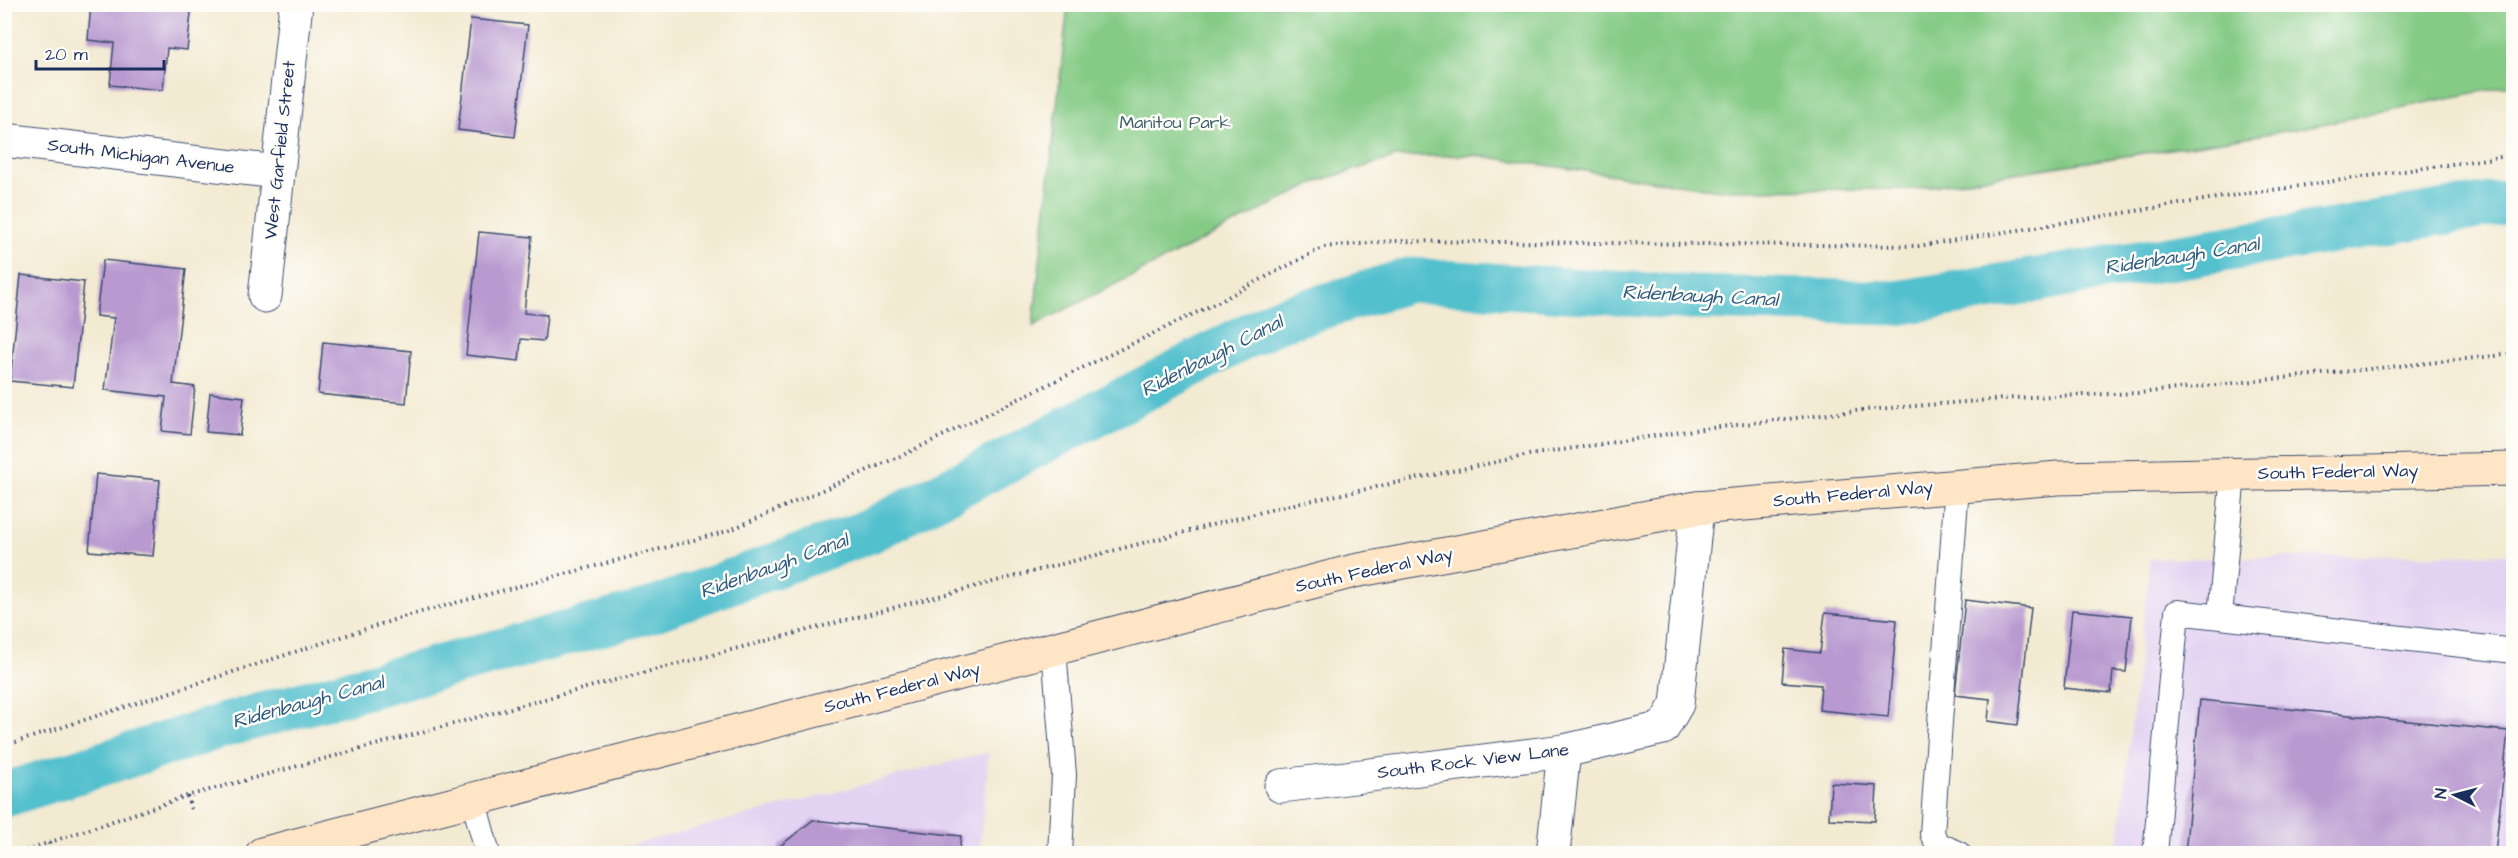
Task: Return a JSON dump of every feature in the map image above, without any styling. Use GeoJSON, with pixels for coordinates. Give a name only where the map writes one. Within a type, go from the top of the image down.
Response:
{"type":"FeatureCollection","features":[{"type":"Feature","properties":{"kind":"main road","name":"South Federal Way"},"geometry":{"type":"LineString","coordinates":[[262,854],[1354,572],[1697,508],[2058,478],[2514,469]]}},
{"type":"Feature","properties":{"kind":"street","name":"West Garfield Street"},"geometry":{"type":"LineString","coordinates":[[265,296],[296,4]]}},
{"type":"Feature","properties":{"kind":"street","name":"South Michigan Avenue"},"geometry":{"type":"LineString","coordinates":[[4,140],[277,172]]}},
{"type":"Feature","properties":{"kind":"street","name":"South Rock View Lane"},"geometry":{"type":"LineString","coordinates":[[1281,786],[1564,751],[1663,728],[1677,704],[1697,508]]}},
{"type":"Feature","properties":{"kind":"street"},"geometry":{"type":"LineString","coordinates":[[1553,854],[1564,751]]}},
{"type":"Feature","properties":{"kind":"lane"},"geometry":{"type":"LineString","coordinates":[[2220,616],[2233,474]]}},
{"type":"Feature","properties":{"kind":"lane"},"geometry":{"type":"LineString","coordinates":[[1957,485],[1932,834],[1938,844],[1959,854]]}},
{"type":"Feature","properties":{"kind":"lane"},"geometry":{"type":"LineString","coordinates":[[2155,854],[2177,612],[2514,651]]}},
{"type":"Feature","properties":{"kind":"lane"},"geometry":{"type":"LineString","coordinates":[[1054,649],[1064,775],[1060,854]]}},
{"type":"Feature","properties":{"kind":"lane"},"geometry":{"type":"LineString","coordinates":[[473,799],[488,854]]}},
{"type":"Feature","properties":{"kind":"path"},"geometry":{"type":"LineString","coordinates":[[4,746],[406,616],[728,531],[905,453],[1210,306],[1324,247],[1393,241],[1919,246],[2210,199],[2514,154]]}},
{"type":"Feature","properties":{"kind":"path"},"geometry":{"type":"LineString","coordinates":[[15,854],[187,796],[592,686],[1285,506],[1529,455],[1694,430],[1864,410],[2028,397],[2139,393],[2514,354]]}},
{"type":"Feature","properties":{"kind":"path"},"geometry":{"type":"LineString","coordinates":[[187,796],[192,813]]}},
{"type":"Feature","properties":{"kind":"path"},"geometry":{"type":"LineString","coordinates":[[48,843],[52,854]]}},
{"type":"Feature","properties":{"kind":"shaded area"},"geometry":{"type":"Polygon","coordinates":[[[2513,554],[2513,853],[2117,854],[2150,559],[2513,554]]]}},
{"type":"Feature","properties":{"kind":"shaded area"},"geometry":{"type":"Polygon","coordinates":[[[989,752],[979,853],[602,853],[989,752]]]}},
{"type":"Feature","properties":{"kind":"green space","name":"Manitou Park"},"geometry":{"type":"Polygon","coordinates":[[[1068,5],[2513,5],[2513,85],[2292,130],[1913,189],[1719,190],[1473,155],[1396,157],[1319,181],[1033,326],[1068,5]]]}},
{"type":"Feature","properties":{"kind":"building"},"geometry":{"type":"Polygon","coordinates":[[[91,4],[192,4],[187,50],[167,48],[163,90],[110,85],[114,43],[88,40],[91,4]]]}},
{"type":"Feature","properties":{"kind":"building"},"geometry":{"type":"Polygon","coordinates":[[[471,19],[528,25],[515,137],[458,130],[471,19]]]}},
{"type":"Feature","properties":{"kind":"building"},"geometry":{"type":"Polygon","coordinates":[[[479,232],[532,237],[524,313],[547,315],[544,341],[521,339],[519,361],[466,355],[479,232]]]}},
{"type":"Feature","properties":{"kind":"building"},"geometry":{"type":"Polygon","coordinates":[[[103,260],[186,269],[173,384],[195,387],[190,434],[162,431],[166,397],[105,390],[114,318],[96,316],[103,260]]]}},
{"type":"Feature","properties":{"kind":"building"},"geometry":{"type":"Polygon","coordinates":[[[21,275],[84,282],[73,387],[10,381],[21,275]]]}},
{"type":"Feature","properties":{"kind":"building"},"geometry":{"type":"Polygon","coordinates":[[[323,342],[411,351],[406,403],[318,394],[323,342]]]}},
{"type":"Feature","properties":{"kind":"building"},"geometry":{"type":"Polygon","coordinates":[[[210,393],[244,397],[240,435],[206,432],[210,393]]]}},
{"type":"Feature","properties":{"kind":"building"},"geometry":{"type":"Polygon","coordinates":[[[96,474],[160,480],[153,556],[89,551],[96,474]]]}},
{"type":"Feature","properties":{"kind":"building"},"geometry":{"type":"Polygon","coordinates":[[[1965,600],[2031,608],[2018,725],[1988,721],[1990,699],[1955,695],[1965,600]]]}},
{"type":"Feature","properties":{"kind":"building"},"geometry":{"type":"Polygon","coordinates":[[[2072,610],[2132,616],[2126,672],[2113,671],[2111,693],[2064,688],[2072,610]]]}},
{"type":"Feature","properties":{"kind":"building"},"geometry":{"type":"Polygon","coordinates":[[[1825,613],[1897,620],[1888,717],[1819,710],[1821,685],[1782,682],[1785,649],[1820,653],[1825,613]]]}},
{"type":"Feature","properties":{"kind":"building"},"geometry":{"type":"Polygon","coordinates":[[[2200,700],[2508,731],[2495,854],[2185,854],[2200,700]]]}},
{"type":"Feature","properties":{"kind":"building"},"geometry":{"type":"Polygon","coordinates":[[[1831,783],[1877,786],[1875,821],[1829,819],[1831,783]]]}},
{"type":"Feature","properties":{"kind":"building"},"geometry":{"type":"Polygon","coordinates":[[[813,820],[961,836],[959,854],[778,854],[779,847],[813,820]]]}},
{"type":"Feature","properties":{"kind":"waterway","name":"Ridenbaugh Canal"},"geometry":{"type":"LineString","coordinates":[[4,795],[225,725],[649,611],[870,531],[1276,321],[1409,280],[1694,298],[1897,303],[2514,201]]}}]}
